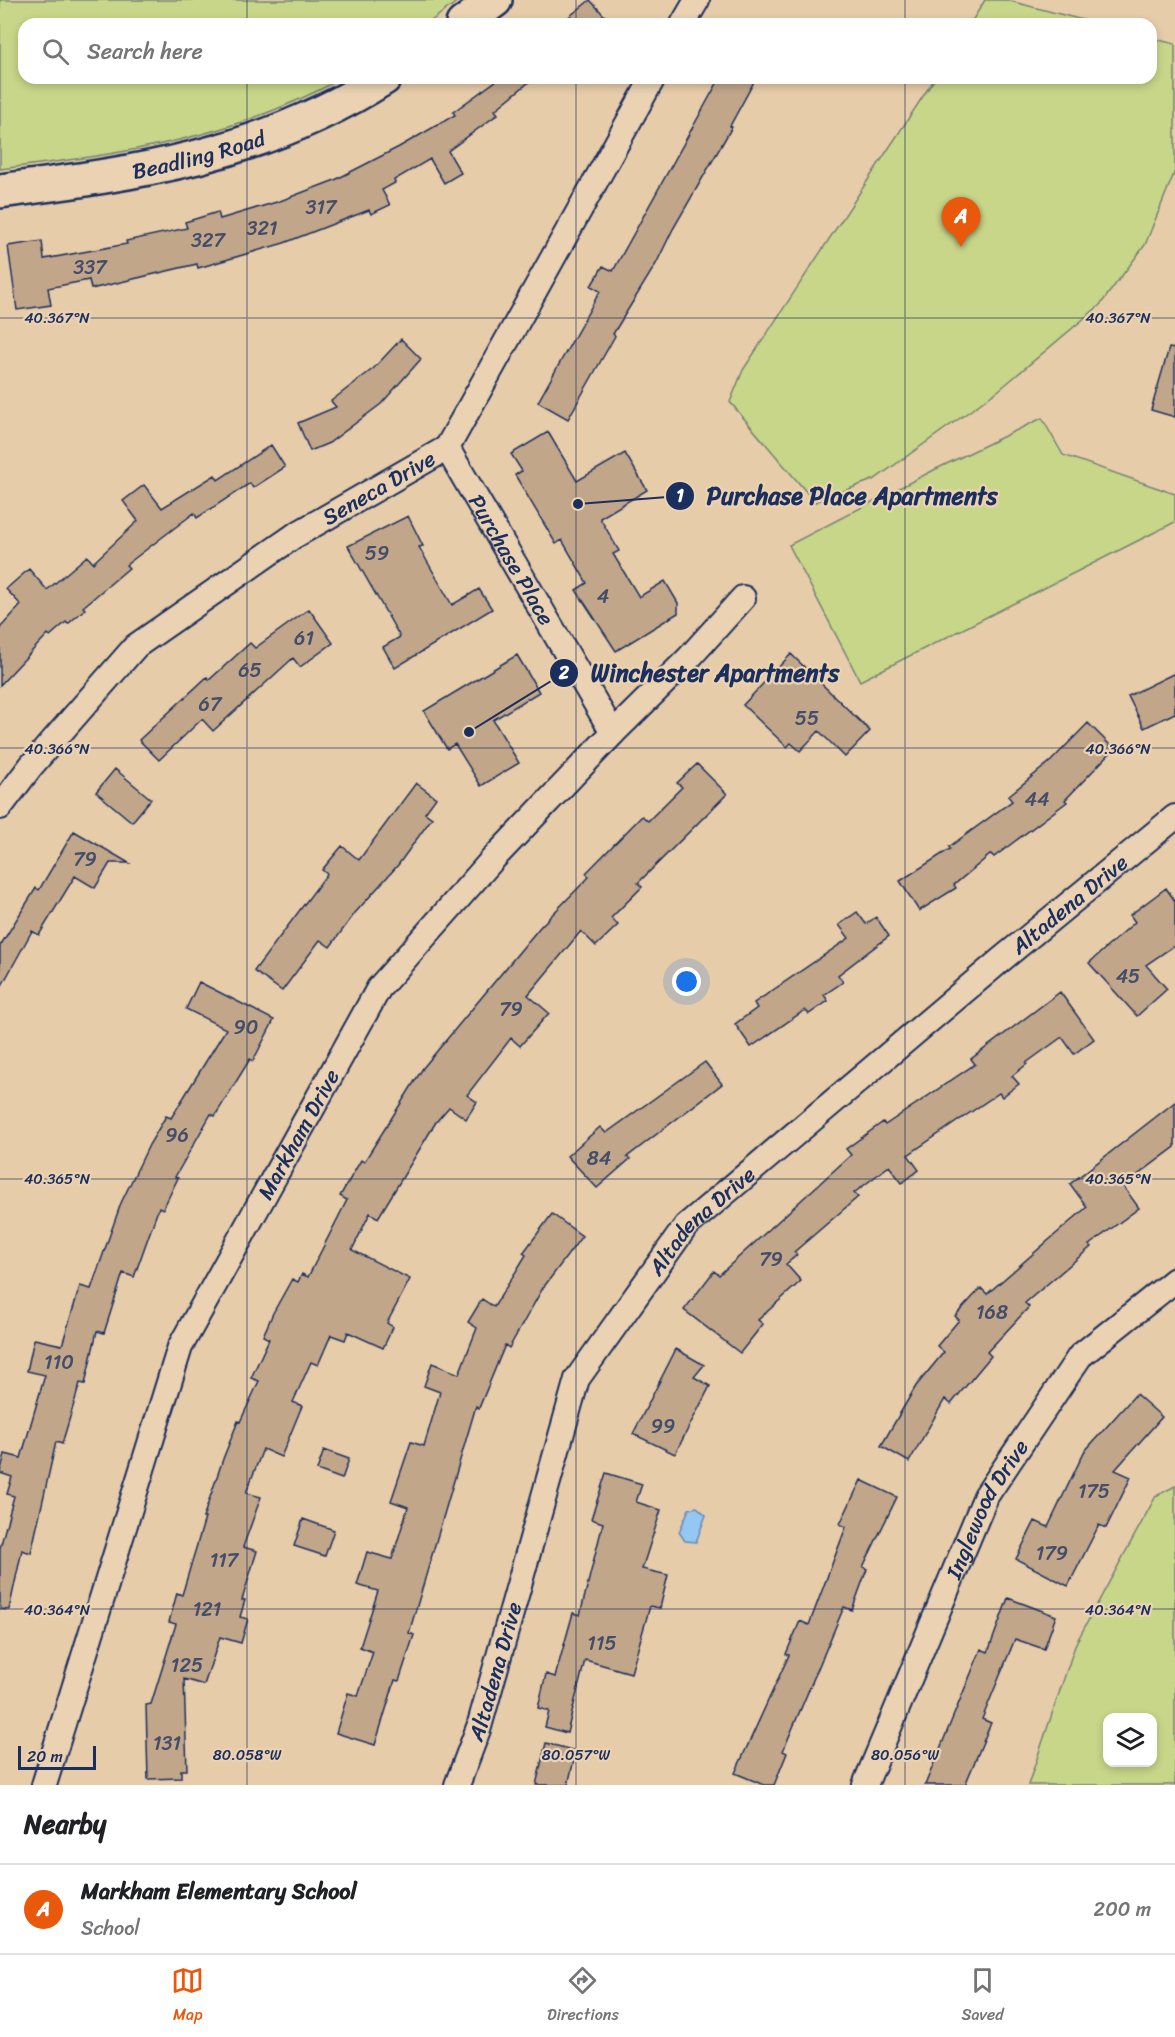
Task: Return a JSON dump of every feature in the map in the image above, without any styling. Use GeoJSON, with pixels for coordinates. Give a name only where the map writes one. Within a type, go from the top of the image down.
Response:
{"type":"FeatureCollection","features":[{"type":"Feature","properties":{"kind":"street"},"geometry":{"type":"LineString","coordinates":[[471,18],[495,0]]}},
{"type":"Feature","properties":{"kind":"street"},"geometry":{"type":"LineString","coordinates":[[686,18],[697,0]]}},
{"type":"Feature","properties":{"kind":"street","name":"Beadling Road"},"geometry":{"type":"LineString","coordinates":[[0,191],[120,176],[217,153],[329,110],[374,84]]}},
{"type":"Feature","properties":{"kind":"street","name":"Seneca Drive"},"geometry":{"type":"LineString","coordinates":[[0,807],[31,766],[136,646],[267,553],[447,448],[650,84]]}},
{"type":"Feature","properties":{"kind":"street","name":"Purchase Place"},"geometry":{"type":"LineString","coordinates":[[447,448],[613,733]]}},
{"type":"Feature","properties":{"kind":"street","name":"Markham Drive"},"geometry":{"type":"LineString","coordinates":[[44,1785],[180,1347],[379,988],[493,859],[613,733],[688,659],[743,598]]}},
{"type":"Feature","properties":{"kind":"street","name":"Altadena Drive"},"geometry":{"type":"LineString","coordinates":[[458,1785],[478,1727],[577,1379],[686,1226],[1002,958],[1175,817]]}},
{"type":"Feature","properties":{"kind":"street","name":"Inglewood Drive"},"geometry":{"type":"LineString","coordinates":[[865,1785],[986,1496],[1080,1356],[1175,1280]]}},
{"type":"Feature","properties":{"kind":"street"},"geometry":{"type":"LineString","coordinates":[[54,1750],[64,1785]]}},
{"type":"Feature","properties":{"kind":"green space"},"geometry":{"type":"Polygon","coordinates":[[[0,0],[459,0],[435,18],[18,18],[18,84],[330,84],[259,116],[176,141],[90,157],[0,169],[0,0]]]}},
{"type":"Feature","properties":{"kind":"green space"},"geometry":{"type":"Polygon","coordinates":[[[985,0],[1006,0],[1075,18],[974,18],[985,0]]]}},
{"type":"Feature","properties":{"kind":"green space"},"geometry":{"type":"Polygon","coordinates":[[[1157,40],[1175,44],[1175,171],[1145,245],[1100,305],[999,390],[875,479],[815,502],[730,402],[743,370],[931,84],[1157,84],[1157,40]]]}},
{"type":"Feature","properties":{"kind":"green space"},"geometry":{"type":"Polygon","coordinates":[[[1042,418],[1063,455],[1175,494],[1175,522],[860,681],[789,545],[934,470],[1042,418]]]}},
{"type":"Feature","properties":{"kind":"green space"},"geometry":{"type":"Polygon","coordinates":[[[1175,1486],[1175,1785],[1028,1785],[1076,1643],[1156,1496],[1175,1486]]]}},
{"type":"Feature","properties":{"kind":"water"},"geometry":{"type":"Polygon","coordinates":[[[697,1507],[706,1515],[696,1542],[685,1541],[679,1532],[689,1509],[697,1507]]]}},
{"type":"Feature","properties":{"kind":"building"},"geometry":{"type":"Polygon","coordinates":[[[590,0],[606,18],[568,18],[590,0]]]}},
{"type":"Feature","properties":{"kind":"building"},"geometry":{"type":"Polygon","coordinates":[[[492,84],[527,84],[495,110],[498,114],[448,151],[461,173],[444,183],[430,159],[394,180],[395,183],[382,190],[390,205],[371,214],[369,210],[284,243],[198,268],[197,264],[91,289],[89,280],[48,288],[51,305],[17,310],[8,246],[42,241],[44,259],[127,244],[126,241],[187,228],[185,222],[218,212],[220,219],[280,201],[335,180],[455,115],[453,112],[492,84]]]}},
{"type":"Feature","properties":{"kind":"building"},"geometry":{"type":"Polygon","coordinates":[[[717,84],[753,84],[730,126],[732,127],[673,229],[656,264],[613,334],[615,336],[568,419],[538,402],[600,291],[591,286],[603,266],[613,271],[717,84]]]}},
{"type":"Feature","properties":{"kind":"building"},"geometry":{"type":"Polygon","coordinates":[[[401,339],[421,359],[381,404],[329,443],[310,451],[298,423],[336,407],[331,401],[374,368],[401,339]]]}},
{"type":"Feature","properties":{"kind":"building"},"geometry":{"type":"Polygon","coordinates":[[[1169,348],[1175,349],[1175,417],[1151,410],[1169,348]]]}},
{"type":"Feature","properties":{"kind":"building"},"geometry":{"type":"Polygon","coordinates":[[[548,432],[577,481],[625,453],[647,490],[600,518],[619,551],[613,554],[639,597],[665,581],[678,603],[678,613],[616,651],[576,590],[587,583],[562,540],[556,544],[515,475],[522,471],[511,454],[548,432]]]}},
{"type":"Feature","properties":{"kind":"building"},"geometry":{"type":"Polygon","coordinates":[[[271,445],[285,467],[253,488],[250,483],[197,518],[194,513],[126,565],[129,568],[83,607],[85,609],[68,624],[66,622],[50,636],[48,634],[0,685],[0,628],[21,605],[6,589],[29,569],[47,590],[87,556],[93,563],[138,521],[123,501],[144,485],[162,508],[215,475],[218,480],[271,445]]]}},
{"type":"Feature","properties":{"kind":"building"},"geometry":{"type":"Polygon","coordinates":[[[408,516],[423,546],[419,547],[452,605],[479,589],[492,609],[395,668],[383,647],[400,637],[348,546],[408,516]]]}},
{"type":"Feature","properties":{"kind":"building"},"geometry":{"type":"Polygon","coordinates":[[[309,609],[333,643],[300,667],[293,658],[213,731],[202,719],[159,760],[139,740],[207,677],[209,680],[250,643],[255,648],[309,609]]]}},
{"type":"Feature","properties":{"kind":"building"},"geometry":{"type":"Polygon","coordinates":[[[791,654],[870,731],[845,757],[819,731],[800,751],[791,743],[787,747],[743,705],[791,654]]]}},
{"type":"Feature","properties":{"kind":"building"},"geometry":{"type":"Polygon","coordinates":[[[517,655],[539,692],[493,720],[519,763],[481,786],[455,744],[447,749],[424,711],[517,655]]]}},
{"type":"Feature","properties":{"kind":"building"},"geometry":{"type":"Polygon","coordinates":[[[1175,673],[1175,713],[1144,728],[1128,696],[1175,673]]]}},
{"type":"Feature","properties":{"kind":"building"},"geometry":{"type":"Polygon","coordinates":[[[1088,723],[1114,749],[1065,800],[1067,802],[994,857],[991,854],[954,885],[956,888],[919,911],[900,881],[950,849],[949,847],[1012,801],[1008,796],[1051,761],[1088,723]]]}},
{"type":"Feature","properties":{"kind":"building"},"geometry":{"type":"Polygon","coordinates":[[[697,764],[727,794],[638,883],[642,887],[611,918],[618,925],[596,946],[581,931],[528,995],[549,1013],[520,1046],[511,1038],[467,1095],[477,1102],[466,1119],[449,1107],[436,1122],[378,1218],[370,1213],[352,1250],[410,1279],[387,1323],[393,1327],[383,1348],[348,1332],[345,1340],[331,1335],[318,1365],[311,1362],[293,1402],[302,1406],[281,1457],[263,1449],[246,1493],[261,1497],[243,1547],[257,1551],[242,1600],[245,1600],[240,1617],[248,1619],[241,1643],[220,1637],[204,1685],[184,1679],[187,1770],[181,1770],[181,1778],[148,1779],[146,1705],[151,1704],[176,1624],[169,1622],[177,1593],[182,1595],[205,1518],[203,1518],[223,1459],[238,1421],[240,1422],[259,1381],[251,1378],[269,1339],[263,1336],[273,1313],[292,1279],[298,1282],[302,1274],[308,1277],[347,1200],[340,1196],[361,1160],[364,1162],[423,1068],[540,927],[589,877],[586,873],[642,816],[648,821],[682,787],[677,783],[697,764]]]}},
{"type":"Feature","properties":{"kind":"building"},"geometry":{"type":"Polygon","coordinates":[[[115,769],[151,799],[132,822],[96,792],[115,769]]]}},
{"type":"Feature","properties":{"kind":"building"},"geometry":{"type":"Polygon","coordinates":[[[416,783],[436,798],[425,813],[432,818],[398,865],[355,913],[330,947],[320,940],[282,991],[254,971],[327,874],[322,870],[342,846],[359,860],[416,783]]]}},
{"type":"Feature","properties":{"kind":"building"},"geometry":{"type":"Polygon","coordinates":[[[74,831],[129,863],[110,863],[95,888],[75,876],[39,935],[32,931],[0,989],[0,946],[36,888],[39,890],[74,831]]]}},
{"type":"Feature","properties":{"kind":"building"},"geometry":{"type":"Polygon","coordinates":[[[1166,888],[1175,901],[1175,945],[1146,965],[1167,989],[1137,1016],[1089,963],[1135,922],[1130,915],[1166,888]]]}},
{"type":"Feature","properties":{"kind":"building"},"geometry":{"type":"Polygon","coordinates":[[[857,912],[866,924],[876,917],[889,936],[838,975],[843,982],[824,995],[828,1001],[809,1014],[805,1010],[751,1047],[735,1024],[757,1008],[754,1003],[849,938],[839,925],[857,912]]]}},
{"type":"Feature","properties":{"kind":"building"},"geometry":{"type":"Polygon","coordinates":[[[199,982],[274,1020],[253,1061],[250,1059],[215,1116],[211,1114],[175,1177],[178,1178],[163,1209],[159,1207],[134,1277],[123,1273],[104,1333],[97,1331],[85,1384],[80,1383],[62,1444],[56,1442],[31,1553],[22,1550],[9,1610],[0,1609],[0,1548],[14,1496],[7,1494],[12,1477],[0,1473],[5,1454],[21,1458],[45,1375],[27,1371],[34,1339],[62,1345],[80,1286],[91,1289],[121,1203],[149,1145],[166,1116],[171,1118],[226,1029],[186,1009],[199,982]]]}},
{"type":"Feature","properties":{"kind":"building"},"geometry":{"type":"Polygon","coordinates":[[[1060,992],[1094,1039],[1074,1054],[1062,1037],[1012,1076],[1019,1084],[1002,1097],[999,1093],[908,1155],[919,1170],[902,1183],[889,1166],[854,1193],[858,1197],[794,1252],[797,1255],[786,1264],[801,1281],[758,1320],[763,1324],[740,1353],[684,1310],[714,1271],[719,1275],[851,1155],[846,1149],[883,1122],[885,1125],[975,1064],[971,1059],[1060,992]]]}},
{"type":"Feature","properties":{"kind":"building"},"geometry":{"type":"Polygon","coordinates":[[[705,1062],[722,1084],[627,1157],[630,1159],[597,1188],[567,1156],[600,1127],[606,1133],[705,1062]]]}},
{"type":"Feature","properties":{"kind":"building"},"geometry":{"type":"Polygon","coordinates":[[[1175,1102],[1175,1147],[1123,1186],[1139,1208],[1089,1245],[1091,1247],[1025,1303],[1029,1307],[987,1352],[991,1356],[951,1404],[945,1399],[909,1462],[881,1446],[916,1386],[944,1352],[937,1346],[959,1320],[955,1316],[981,1288],[987,1294],[1087,1207],[1070,1184],[1175,1102]]]}},
{"type":"Feature","properties":{"kind":"building"},"geometry":{"type":"Polygon","coordinates":[[[552,1214],[582,1236],[543,1288],[509,1348],[505,1345],[479,1408],[476,1406],[409,1633],[414,1635],[399,1681],[395,1680],[375,1745],[336,1733],[348,1693],[358,1696],[373,1652],[360,1647],[378,1591],[357,1585],[367,1552],[392,1559],[408,1507],[391,1501],[411,1442],[424,1446],[440,1392],[424,1386],[432,1363],[459,1374],[477,1328],[468,1322],[482,1299],[494,1307],[526,1255],[523,1253],[552,1214]]]}},
{"type":"Feature","properties":{"kind":"building"},"geometry":{"type":"Polygon","coordinates":[[[676,1349],[704,1365],[694,1377],[710,1386],[675,1454],[633,1434],[676,1349]]]}},
{"type":"Feature","properties":{"kind":"building"},"geometry":{"type":"Polygon","coordinates":[[[1136,1394],[1162,1417],[1115,1470],[1131,1477],[1106,1528],[1099,1525],[1068,1586],[1016,1559],[1035,1521],[1048,1527],[1084,1452],[1136,1394]]]}},
{"type":"Feature","properties":{"kind":"building"},"geometry":{"type":"Polygon","coordinates":[[[324,1450],[349,1459],[342,1479],[317,1470],[324,1450]]]}},
{"type":"Feature","properties":{"kind":"building"},"geometry":{"type":"Polygon","coordinates":[[[606,1473],[642,1484],[636,1502],[661,1510],[642,1569],[668,1575],[660,1608],[650,1606],[631,1673],[585,1660],[567,1733],[545,1727],[549,1711],[538,1708],[546,1674],[555,1677],[573,1613],[580,1615],[603,1523],[591,1519],[606,1473]]]}},
{"type":"Feature","properties":{"kind":"building"},"geometry":{"type":"Polygon","coordinates":[[[861,1480],[897,1497],[863,1567],[867,1569],[852,1610],[844,1607],[783,1751],[787,1753],[774,1785],[764,1785],[735,1773],[789,1655],[786,1654],[800,1621],[809,1625],[846,1527],[840,1524],[861,1480]]]}},
{"type":"Feature","properties":{"kind":"building"},"geometry":{"type":"Polygon","coordinates":[[[303,1519],[334,1530],[325,1556],[294,1546],[303,1519]]]}},
{"type":"Feature","properties":{"kind":"building"},"geometry":{"type":"Polygon","coordinates":[[[1008,1598],[1056,1616],[1044,1649],[1015,1639],[982,1719],[991,1723],[965,1785],[925,1785],[981,1649],[988,1652],[1008,1598]]]}},
{"type":"Feature","properties":{"kind":"building"},"geometry":{"type":"Polygon","coordinates":[[[546,1743],[576,1751],[568,1785],[536,1785],[546,1743]]]}},
{"type":"Feature","properties":{"kind":"place","name":"Markham Elementary School"},"geometry":{"type":"Point","coordinates":[961,247]}},
{"type":"Feature","properties":{"kind":"place","name":"Purchase Place Apartments"},"geometry":{"type":"Point","coordinates":[578,504]}},
{"type":"Feature","properties":{"kind":"place","name":"Winchester Apartments"},"geometry":{"type":"Point","coordinates":[469,732]}}]}
